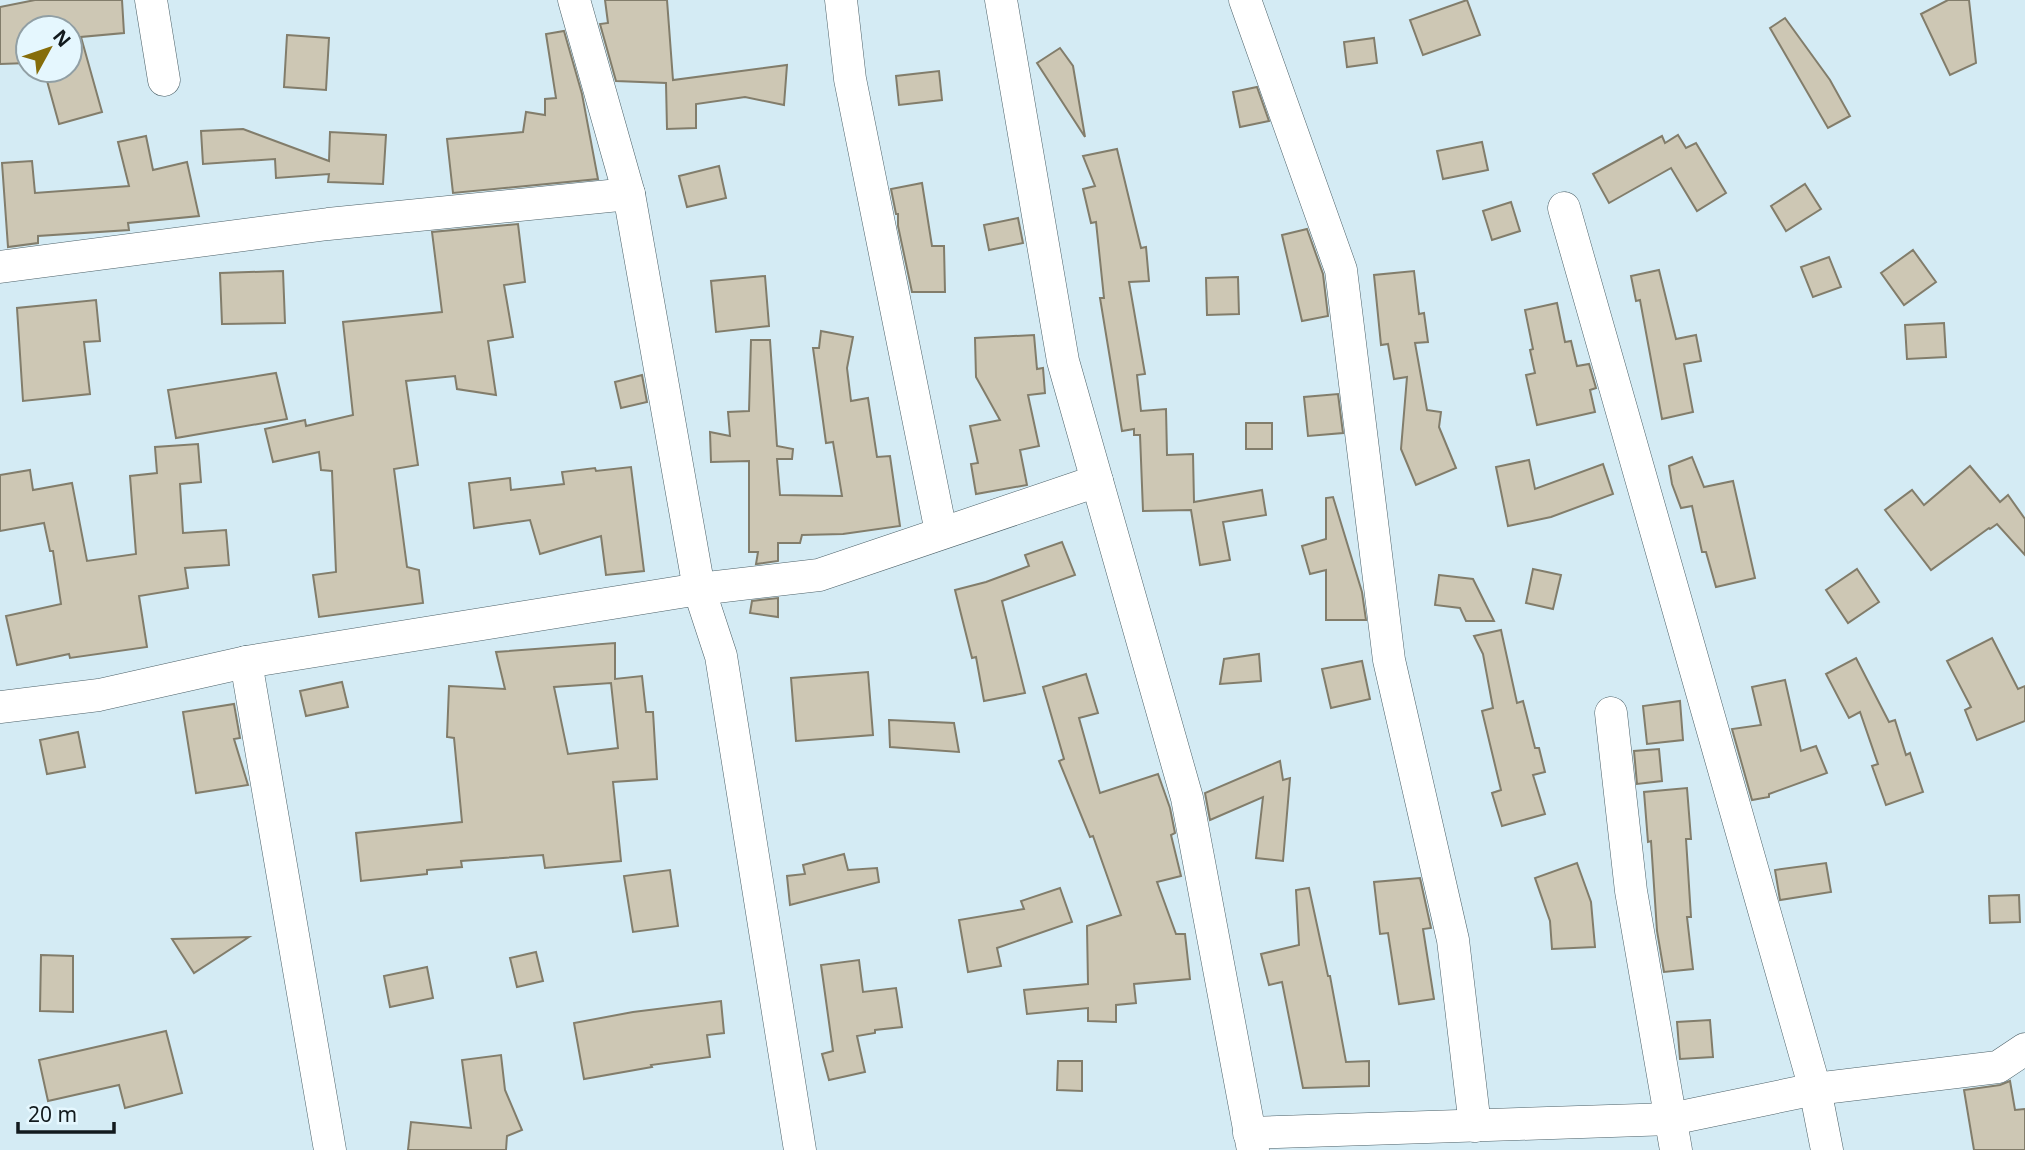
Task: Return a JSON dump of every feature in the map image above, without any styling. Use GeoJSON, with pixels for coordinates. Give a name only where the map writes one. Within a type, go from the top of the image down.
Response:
{"type":"FeatureCollection","features":[{"type":"Feature","properties":{"kind":"street"},"geometry":{"type":"LineString","coordinates":[[151,0],[164,80]]}},
{"type":"Feature","properties":{"kind":"street"},"geometry":{"type":"LineString","coordinates":[[574,0],[629,194],[699,589],[721,656],[800,1150]]}},
{"type":"Feature","properties":{"kind":"street"},"geometry":{"type":"LineString","coordinates":[[841,0],[850,79],[942,532]]}},
{"type":"Feature","properties":{"kind":"street"},"geometry":{"type":"LineString","coordinates":[[1001,0],[1063,361],[1187,798],[1251,1142],[1475,1126],[1671,1119],[1815,1089],[1998,1067],[2025,1049]]}},
{"type":"Feature","properties":{"kind":"street"},"geometry":{"type":"LineString","coordinates":[[1245,0],[1341,270],[1389,660],[1453,940],[1475,1126]]}},
{"type":"Feature","properties":{"kind":"street"},"geometry":{"type":"LineString","coordinates":[[0,267],[328,224],[629,194]]}},
{"type":"Feature","properties":{"kind":"street"},"geometry":{"type":"LineString","coordinates":[[1564,208],[1815,1089],[1826,1150]]}},
{"type":"Feature","properties":{"kind":"street"},"geometry":{"type":"LineString","coordinates":[[0,707],[99,695],[246,662],[699,589],[818,575],[1097,481]]}},
{"type":"Feature","properties":{"kind":"street"},"geometry":{"type":"LineString","coordinates":[[246,662],[330,1150]]}},
{"type":"Feature","properties":{"kind":"street"},"geometry":{"type":"LineString","coordinates":[[1611,713],[1632,891],[1676,1150]]}},
{"type":"Feature","properties":{"kind":"building"},"geometry":{"type":"Polygon","coordinates":[[[35,0],[122,0],[124,33],[84,37],[84,14],[14,14],[14,64],[0,64],[0,7],[35,0]]]}},
{"type":"Feature","properties":{"kind":"building"},"geometry":{"type":"Polygon","coordinates":[[[605,0],[667,0],[673,80],[787,65],[784,105],[745,97],[696,104],[696,128],[667,129],[666,83],[616,81],[600,24],[608,23],[605,0]]]}},
{"type":"Feature","properties":{"kind":"building"},"geometry":{"type":"Polygon","coordinates":[[[1467,0],[1480,35],[1423,55],[1410,20],[1467,0]]]}},
{"type":"Feature","properties":{"kind":"building"},"geometry":{"type":"Polygon","coordinates":[[[1948,0],[1969,0],[1976,63],[1950,75],[1921,14],[1948,0]]]}},
{"type":"Feature","properties":{"kind":"building"},"geometry":{"type":"Polygon","coordinates":[[[1785,18],[1830,80],[1850,116],[1828,128],[1770,28],[1785,18]]]}},
{"type":"Feature","properties":{"kind":"building"},"geometry":{"type":"Polygon","coordinates":[[[564,31],[582,94],[598,179],[453,193],[447,139],[523,132],[526,112],[545,115],[545,99],[556,98],[546,34],[564,31]]]}},
{"type":"Feature","properties":{"kind":"building"},"geometry":{"type":"Polygon","coordinates":[[[287,35],[329,38],[326,90],[284,87],[287,35]]]}},
{"type":"Feature","properties":{"kind":"building"},"geometry":{"type":"Polygon","coordinates":[[[1374,38],[1377,63],[1347,67],[1344,42],[1374,38]]]}},
{"type":"Feature","properties":{"kind":"building"},"geometry":{"type":"Polygon","coordinates":[[[84,48],[102,112],[59,124],[48,84],[84,84],[84,48]]]}},
{"type":"Feature","properties":{"kind":"building"},"geometry":{"type":"Polygon","coordinates":[[[1060,48],[1073,66],[1085,137],[1037,63],[1060,48]]]}},
{"type":"Feature","properties":{"kind":"building"},"geometry":{"type":"Polygon","coordinates":[[[939,71],[942,100],[899,105],[896,76],[939,71]]]}},
{"type":"Feature","properties":{"kind":"building"},"geometry":{"type":"Polygon","coordinates":[[[1257,87],[1269,121],[1240,127],[1233,92],[1257,87]]]}},
{"type":"Feature","properties":{"kind":"building"},"geometry":{"type":"Polygon","coordinates":[[[243,129],[329,161],[330,132],[386,135],[383,184],[328,182],[329,174],[276,178],[275,159],[203,164],[201,131],[243,129]]]}},
{"type":"Feature","properties":{"kind":"building"},"geometry":{"type":"Polygon","coordinates":[[[1678,135],[1686,148],[1696,143],[1726,193],[1697,211],[1671,168],[1609,203],[1593,174],[1662,136],[1665,143],[1678,135]]]}},
{"type":"Feature","properties":{"kind":"building"},"geometry":{"type":"Polygon","coordinates":[[[146,136],[153,170],[187,162],[199,216],[128,223],[129,230],[38,236],[38,243],[8,247],[2,163],[32,161],[35,193],[129,186],[118,142],[146,136]]]}},
{"type":"Feature","properties":{"kind":"building"},"geometry":{"type":"Polygon","coordinates":[[[1482,142],[1488,170],[1443,179],[1437,151],[1482,142]]]}},
{"type":"Feature","properties":{"kind":"building"},"geometry":{"type":"Polygon","coordinates":[[[1117,149],[1141,248],[1146,247],[1149,281],[1129,282],[1145,374],[1137,375],[1141,411],[1166,409],[1167,455],[1193,454],[1194,502],[1262,490],[1266,515],[1223,522],[1230,560],[1200,565],[1191,510],[1143,511],[1140,435],[1134,435],[1134,429],[1122,431],[1100,298],[1104,298],[1096,222],[1091,223],[1083,189],[1095,186],[1083,156],[1117,149]]]}},
{"type":"Feature","properties":{"kind":"building"},"geometry":{"type":"Polygon","coordinates":[[[719,166],[726,198],[687,207],[679,176],[719,166]]]}},
{"type":"Feature","properties":{"kind":"building"},"geometry":{"type":"Polygon","coordinates":[[[922,183],[932,246],[944,246],[945,292],[912,292],[898,226],[898,214],[891,189],[922,183]]]}},
{"type":"Feature","properties":{"kind":"building"},"geometry":{"type":"Polygon","coordinates":[[[1805,184],[1821,209],[1786,231],[1771,206],[1805,184]]]}},
{"type":"Feature","properties":{"kind":"building"},"geometry":{"type":"Polygon","coordinates":[[[1511,202],[1520,231],[1492,240],[1483,211],[1511,202]]]}},
{"type":"Feature","properties":{"kind":"building"},"geometry":{"type":"Polygon","coordinates":[[[1018,218],[1023,243],[989,250],[984,225],[1018,218]]]}},
{"type":"Feature","properties":{"kind":"building"},"geometry":{"type":"Polygon","coordinates":[[[518,224],[525,282],[504,285],[513,337],[488,341],[496,395],[457,389],[455,376],[406,381],[418,465],[394,469],[407,567],[419,570],[423,603],[319,617],[313,575],[336,572],[332,471],[321,470],[319,452],[273,462],[265,429],[305,420],[306,426],[353,415],[343,322],[442,312],[432,232],[518,224]]]}},
{"type":"Feature","properties":{"kind":"building"},"geometry":{"type":"Polygon","coordinates":[[[1307,229],[1323,274],[1328,316],[1302,321],[1282,235],[1307,229]]]}},
{"type":"Feature","properties":{"kind":"building"},"geometry":{"type":"Polygon","coordinates":[[[1913,250],[1936,282],[1904,305],[1881,273],[1913,250]]]}},
{"type":"Feature","properties":{"kind":"building"},"geometry":{"type":"Polygon","coordinates":[[[1829,257],[1841,287],[1813,297],[1801,267],[1829,257]]]}},
{"type":"Feature","properties":{"kind":"building"},"geometry":{"type":"Polygon","coordinates":[[[1659,270],[1676,339],[1696,335],[1701,361],[1684,364],[1693,412],[1662,419],[1640,300],[1636,301],[1631,276],[1659,270]]]}},
{"type":"Feature","properties":{"kind":"building"},"geometry":{"type":"Polygon","coordinates":[[[283,271],[285,323],[222,324],[220,273],[283,271]]]}},
{"type":"Feature","properties":{"kind":"building"},"geometry":{"type":"Polygon","coordinates":[[[1414,271],[1419,314],[1424,313],[1428,342],[1415,343],[1427,410],[1441,412],[1439,427],[1456,468],[1416,485],[1401,449],[1407,377],[1394,379],[1388,344],[1381,345],[1374,275],[1414,271]]]}},
{"type":"Feature","properties":{"kind":"building"},"geometry":{"type":"Polygon","coordinates":[[[765,276],[769,326],[716,332],[711,281],[765,276]]]}},
{"type":"Feature","properties":{"kind":"building"},"geometry":{"type":"Polygon","coordinates":[[[1238,277],[1239,314],[1207,315],[1206,278],[1238,277]]]}},
{"type":"Feature","properties":{"kind":"building"},"geometry":{"type":"Polygon","coordinates":[[[96,300],[100,341],[84,342],[90,394],[23,401],[17,308],[96,300]]]}},
{"type":"Feature","properties":{"kind":"building"},"geometry":{"type":"Polygon","coordinates":[[[1557,303],[1565,342],[1571,341],[1577,366],[1589,364],[1596,388],[1590,390],[1595,412],[1537,425],[1526,375],[1535,373],[1525,310],[1557,303]]]}},
{"type":"Feature","properties":{"kind":"building"},"geometry":{"type":"Polygon","coordinates":[[[1944,323],[1946,357],[1907,359],[1905,325],[1944,323]]]}},
{"type":"Feature","properties":{"kind":"building"},"geometry":{"type":"Polygon","coordinates":[[[821,331],[853,337],[847,368],[851,401],[868,398],[877,457],[890,456],[900,526],[843,534],[802,535],[800,543],[778,543],[778,561],[756,564],[758,552],[749,552],[749,461],[711,462],[710,432],[730,436],[728,412],[749,411],[751,340],[770,340],[777,446],[793,449],[792,459],[777,459],[780,495],[842,496],[833,442],[826,443],[813,348],[819,348],[821,331]]]}},
{"type":"Feature","properties":{"kind":"building"},"geometry":{"type":"Polygon","coordinates":[[[1034,335],[1037,369],[1043,368],[1045,393],[1028,395],[1039,446],[1020,450],[1027,485],[976,494],[971,464],[978,463],[970,426],[1000,420],[976,377],[975,338],[1034,335]]]}},
{"type":"Feature","properties":{"kind":"building"},"geometry":{"type":"Polygon","coordinates":[[[276,373],[287,419],[176,438],[168,390],[276,373]]]}},
{"type":"Feature","properties":{"kind":"building"},"geometry":{"type":"Polygon","coordinates":[[[642,375],[647,402],[621,408],[615,382],[642,375]]]}},
{"type":"Feature","properties":{"kind":"building"},"geometry":{"type":"Polygon","coordinates":[[[1338,394],[1343,433],[1308,436],[1304,397],[1338,394]]]}},
{"type":"Feature","properties":{"kind":"building"},"geometry":{"type":"Polygon","coordinates":[[[1246,423],[1272,423],[1272,449],[1246,449],[1246,423]]]}},
{"type":"Feature","properties":{"kind":"building"},"geometry":{"type":"Polygon","coordinates":[[[198,444],[201,482],[180,484],[183,533],[226,530],[229,565],[185,568],[188,588],[139,596],[147,647],[70,658],[69,654],[17,665],[6,616],[61,604],[53,551],[50,551],[44,523],[0,531],[0,475],[30,470],[33,490],[72,483],[87,561],[136,554],[130,476],[157,473],[155,447],[198,444]]]}},
{"type":"Feature","properties":{"kind":"building"},"geometry":{"type":"Polygon","coordinates":[[[1692,457],[1704,487],[1733,481],[1755,578],[1716,587],[1706,552],[1702,552],[1692,506],[1681,508],[1672,484],[1669,466],[1692,457]]]}},
{"type":"Feature","properties":{"kind":"building"},"geometry":{"type":"Polygon","coordinates":[[[1529,460],[1535,489],[1603,464],[1613,494],[1551,517],[1508,526],[1496,467],[1529,460]]]}},
{"type":"Feature","properties":{"kind":"building"},"geometry":{"type":"Polygon","coordinates":[[[1970,466],[2000,502],[2008,495],[2025,519],[2025,555],[1997,524],[1931,570],[1885,510],[1912,490],[1924,505],[1970,466]]]}},
{"type":"Feature","properties":{"kind":"building"},"geometry":{"type":"Polygon","coordinates":[[[631,467],[644,571],[606,575],[601,536],[540,554],[530,520],[474,528],[469,483],[510,478],[511,490],[564,484],[562,472],[631,467]]]}},
{"type":"Feature","properties":{"kind":"building"},"geometry":{"type":"Polygon","coordinates":[[[1333,497],[1362,592],[1366,620],[1326,620],[1326,570],[1310,574],[1302,546],[1326,539],[1326,498],[1333,497]]]}},
{"type":"Feature","properties":{"kind":"building"},"geometry":{"type":"Polygon","coordinates":[[[1062,542],[1075,575],[1002,601],[1025,693],[984,701],[976,657],[972,658],[955,590],[1029,566],[1025,555],[1062,542]]]}},
{"type":"Feature","properties":{"kind":"building"},"geometry":{"type":"Polygon","coordinates":[[[1533,569],[1561,575],[1553,609],[1526,603],[1533,569]]]}},
{"type":"Feature","properties":{"kind":"building"},"geometry":{"type":"Polygon","coordinates":[[[1857,569],[1879,602],[1848,623],[1826,590],[1857,569]]]}},
{"type":"Feature","properties":{"kind":"building"},"geometry":{"type":"Polygon","coordinates":[[[1439,575],[1473,579],[1494,621],[1466,621],[1460,608],[1435,605],[1439,575]]]}},
{"type":"Feature","properties":{"kind":"building"},"geometry":{"type":"Polygon","coordinates":[[[778,598],[778,617],[750,613],[752,601],[778,598]]]}},
{"type":"Feature","properties":{"kind":"building"},"geometry":{"type":"Polygon","coordinates":[[[1501,630],[1517,703],[1523,701],[1535,748],[1539,748],[1545,772],[1533,775],[1545,814],[1502,826],[1492,793],[1501,790],[1482,711],[1493,708],[1483,654],[1474,636],[1501,630]]]}},
{"type":"Feature","properties":{"kind":"building"},"geometry":{"type":"Polygon","coordinates":[[[1992,638],[2018,689],[2025,686],[2025,721],[1977,740],[1965,710],[1971,707],[1947,661],[1992,638]]]}},
{"type":"Feature","properties":{"kind":"building"},"geometry":{"type":"Polygon","coordinates":[[[615,643],[615,679],[642,676],[646,712],[653,712],[657,779],[613,782],[621,861],[545,868],[543,855],[461,861],[462,867],[427,870],[427,874],[361,881],[356,833],[462,822],[454,738],[447,737],[449,686],[505,689],[496,652],[615,643]],[[611,683],[554,687],[568,754],[618,748],[611,683]]]}},
{"type":"Feature","properties":{"kind":"building"},"geometry":{"type":"Polygon","coordinates":[[[1259,654],[1261,681],[1220,684],[1224,659],[1259,654]]]}},
{"type":"Feature","properties":{"kind":"building"},"geometry":{"type":"Polygon","coordinates":[[[1856,658],[1889,722],[1895,720],[1906,755],[1910,753],[1923,792],[1886,805],[1872,766],[1878,764],[1860,712],[1849,718],[1826,674],[1856,658]]]}},
{"type":"Feature","properties":{"kind":"building"},"geometry":{"type":"Polygon","coordinates":[[[1362,661],[1370,699],[1331,708],[1322,669],[1362,661]]]}},
{"type":"Feature","properties":{"kind":"building"},"geometry":{"type":"Polygon","coordinates":[[[868,672],[873,735],[796,741],[791,678],[868,672]]]}},
{"type":"Feature","properties":{"kind":"building"},"geometry":{"type":"Polygon","coordinates":[[[1086,674],[1098,713],[1079,718],[1100,793],[1158,774],[1170,808],[1175,833],[1171,835],[1181,876],[1157,882],[1176,934],[1185,934],[1190,979],[1134,984],[1136,1003],[1116,1005],[1116,1022],[1088,1021],[1088,1008],[1027,1014],[1024,990],[1088,984],[1087,926],[1121,915],[1093,836],[1090,837],[1059,761],[1064,759],[1043,687],[1086,674]]]}},
{"type":"Feature","properties":{"kind":"building"},"geometry":{"type":"Polygon","coordinates":[[[1785,680],[1801,751],[1816,746],[1827,773],[1769,794],[1769,797],[1752,800],[1732,729],[1761,725],[1752,687],[1785,680]]]}},
{"type":"Feature","properties":{"kind":"building"},"geometry":{"type":"Polygon","coordinates":[[[342,682],[348,707],[306,716],[300,691],[342,682]]]}},
{"type":"Feature","properties":{"kind":"building"},"geometry":{"type":"Polygon","coordinates":[[[1680,701],[1683,740],[1647,744],[1643,706],[1680,701]]]}},
{"type":"Feature","properties":{"kind":"building"},"geometry":{"type":"Polygon","coordinates":[[[234,704],[240,738],[234,739],[248,785],[196,793],[183,712],[234,704]]]}},
{"type":"Feature","properties":{"kind":"building"},"geometry":{"type":"Polygon","coordinates":[[[889,720],[954,723],[959,752],[890,747],[889,720]]]}},
{"type":"Feature","properties":{"kind":"building"},"geometry":{"type":"Polygon","coordinates":[[[78,732],[85,767],[47,774],[40,740],[78,732]]]}},
{"type":"Feature","properties":{"kind":"building"},"geometry":{"type":"Polygon","coordinates":[[[1659,749],[1662,781],[1637,784],[1634,751],[1659,749]]]}},
{"type":"Feature","properties":{"kind":"building"},"geometry":{"type":"Polygon","coordinates":[[[1280,761],[1283,780],[1290,778],[1283,861],[1256,858],[1263,797],[1210,820],[1205,793],[1280,761]]]}},
{"type":"Feature","properties":{"kind":"building"},"geometry":{"type":"Polygon","coordinates":[[[1687,788],[1691,839],[1686,839],[1691,917],[1687,917],[1693,969],[1664,972],[1657,931],[1651,841],[1648,842],[1644,792],[1687,788]]]}},
{"type":"Feature","properties":{"kind":"building"},"geometry":{"type":"Polygon","coordinates":[[[844,854],[848,870],[877,868],[879,882],[790,905],[787,876],[805,874],[803,865],[844,854]]]}},
{"type":"Feature","properties":{"kind":"building"},"geometry":{"type":"Polygon","coordinates":[[[1577,863],[1591,902],[1595,947],[1552,949],[1550,921],[1535,878],[1577,863]]]}},
{"type":"Feature","properties":{"kind":"building"},"geometry":{"type":"Polygon","coordinates":[[[1826,863],[1831,892],[1780,900],[1775,870],[1826,863]]]}},
{"type":"Feature","properties":{"kind":"building"},"geometry":{"type":"Polygon","coordinates":[[[670,870],[678,926],[633,932],[624,876],[670,870]]]}},
{"type":"Feature","properties":{"kind":"building"},"geometry":{"type":"Polygon","coordinates":[[[1420,878],[1431,928],[1423,929],[1434,999],[1399,1004],[1388,933],[1380,934],[1374,882],[1420,878]]]}},
{"type":"Feature","properties":{"kind":"building"},"geometry":{"type":"Polygon","coordinates":[[[1060,888],[1072,922],[997,948],[1001,966],[968,972],[959,920],[1024,909],[1021,901],[1060,888]]]}},
{"type":"Feature","properties":{"kind":"building"},"geometry":{"type":"Polygon","coordinates":[[[1309,888],[1330,976],[1346,1062],[1369,1061],[1369,1086],[1303,1088],[1282,982],[1269,985],[1261,954],[1299,945],[1296,890],[1309,888]]]}},
{"type":"Feature","properties":{"kind":"building"},"geometry":{"type":"Polygon","coordinates":[[[2019,895],[2020,922],[1990,923],[1989,896],[2019,895]]]}},
{"type":"Feature","properties":{"kind":"building"},"geometry":{"type":"Polygon","coordinates":[[[249,937],[194,973],[172,939],[249,937]]]}},
{"type":"Feature","properties":{"kind":"building"},"geometry":{"type":"Polygon","coordinates":[[[536,952],[543,981],[517,987],[510,958],[536,952]]]}},
{"type":"Feature","properties":{"kind":"building"},"geometry":{"type":"Polygon","coordinates":[[[41,955],[73,956],[73,1012],[40,1011],[41,955]]]}},
{"type":"Feature","properties":{"kind":"building"},"geometry":{"type":"Polygon","coordinates":[[[859,960],[863,992],[896,988],[902,1027],[875,1030],[875,1033],[857,1036],[865,1072],[829,1080],[822,1054],[833,1051],[821,965],[859,960]]]}},
{"type":"Feature","properties":{"kind":"building"},"geometry":{"type":"Polygon","coordinates":[[[427,967],[433,998],[390,1007],[384,976],[427,967]]]}},
{"type":"Feature","properties":{"kind":"building"},"geometry":{"type":"Polygon","coordinates":[[[721,1001],[724,1033],[707,1035],[710,1057],[651,1065],[652,1067],[584,1079],[574,1023],[633,1012],[721,1001]]]}},
{"type":"Feature","properties":{"kind":"building"},"geometry":{"type":"Polygon","coordinates":[[[1710,1020],[1713,1057],[1680,1059],[1677,1022],[1710,1020]]]}},
{"type":"Feature","properties":{"kind":"building"},"geometry":{"type":"Polygon","coordinates":[[[166,1031],[182,1093],[125,1108],[119,1085],[48,1101],[39,1060],[166,1031]]]}},
{"type":"Feature","properties":{"kind":"building"},"geometry":{"type":"Polygon","coordinates":[[[501,1055],[505,1090],[522,1130],[507,1136],[506,1150],[408,1150],[411,1122],[471,1128],[462,1060],[501,1055]]]}},
{"type":"Feature","properties":{"kind":"building"},"geometry":{"type":"Polygon","coordinates":[[[1058,1061],[1082,1061],[1082,1091],[1057,1090],[1058,1061]]]}},
{"type":"Feature","properties":{"kind":"building"},"geometry":{"type":"Polygon","coordinates":[[[2010,1081],[2015,1110],[2025,1109],[2025,1150],[1974,1150],[1964,1090],[2010,1081]]]}}]}
